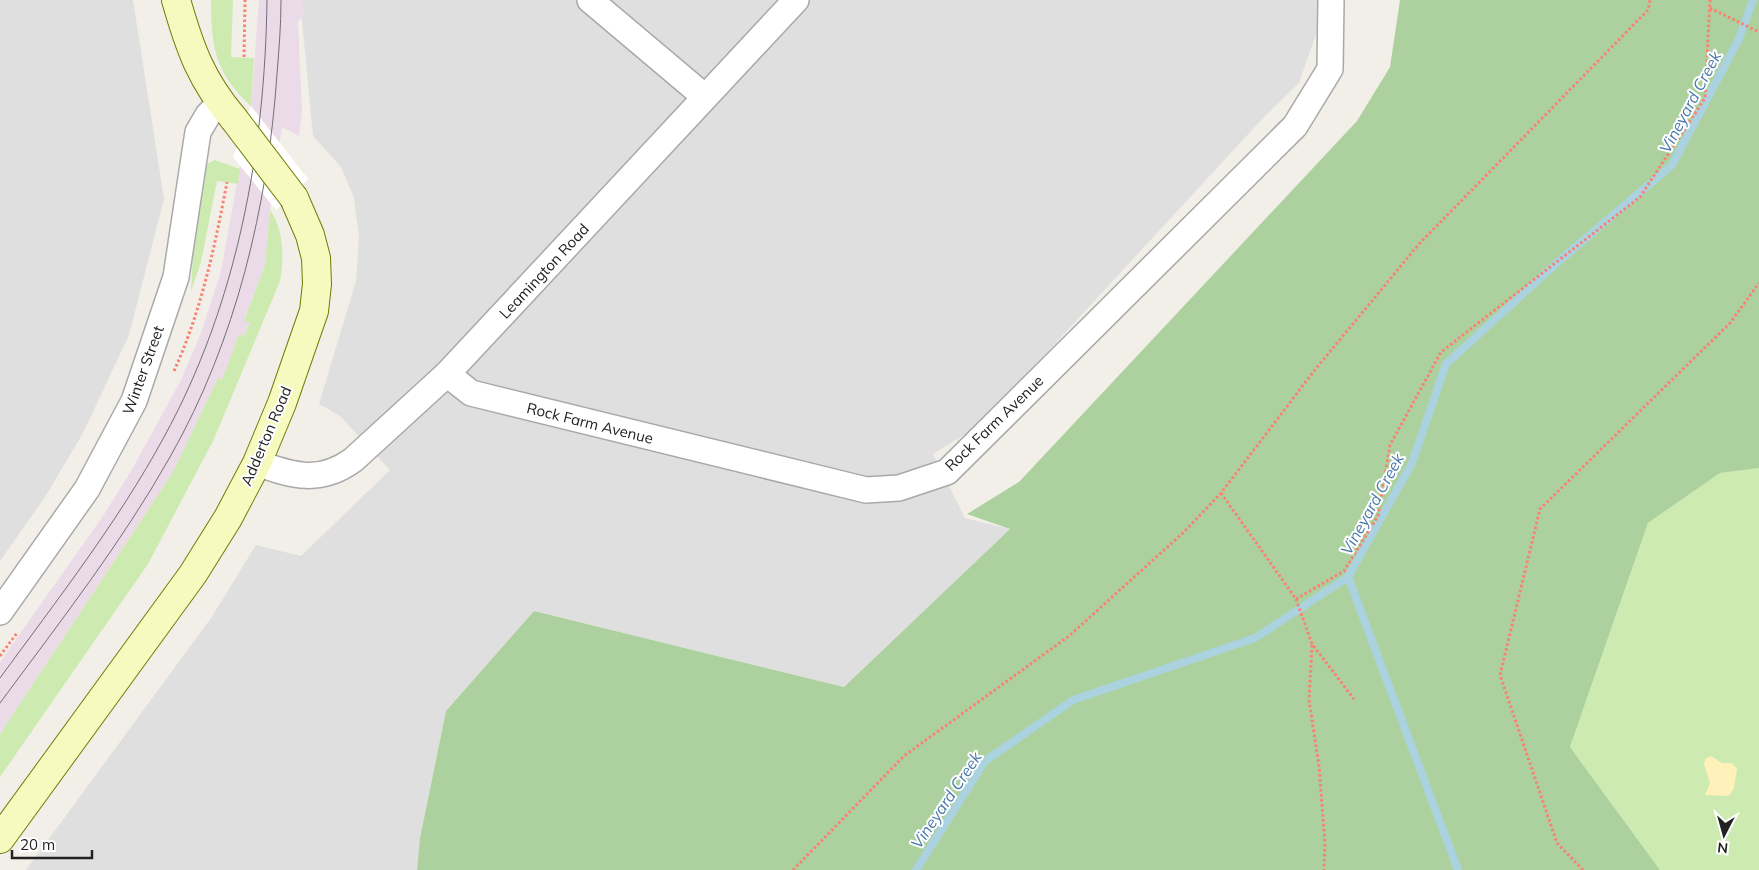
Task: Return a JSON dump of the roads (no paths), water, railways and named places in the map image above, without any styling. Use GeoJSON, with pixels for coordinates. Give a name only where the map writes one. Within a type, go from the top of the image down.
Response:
{"type":"FeatureCollection","features":[{"type":"Feature","properties":{"kind":"main road","name":"Adderton Road"},"geometry":{"type":"LineString","coordinates":[[0,839],[192,574],[228,518],[257,463],[282,403],[314,311],[317,284],[316,258],[310,235],[294,198],[227,111],[198,67],[176,0]]}},
{"type":"Feature","properties":{"kind":"street"},"geometry":{"type":"LineString","coordinates":[[590,0],[705,97]]}},
{"type":"Feature","properties":{"kind":"street","name":"Leamington Road"},"geometry":{"type":"LineString","coordinates":[[257,463],[275,470],[307,476],[324,475],[340,470],[447,374],[796,0]]}},
{"type":"Feature","properties":{"kind":"street","name":"Rock Farm Avenue"},"geometry":{"type":"LineString","coordinates":[[447,374],[471,394],[866,490],[899,488],[947,472],[1295,126],[1330,69],[1331,0]]}},
{"type":"Feature","properties":{"kind":"street","name":"Winter Street"},"geometry":{"type":"LineString","coordinates":[[0,612],[87,488],[134,401],[176,277],[198,132],[208,115],[227,111]]}},
{"type":"Feature","properties":{"kind":"waterway","name":"Vineyard Creek"},"geometry":{"type":"LineString","coordinates":[[916,870],[985,761],[1073,700],[1255,638],[1348,577],[1412,463],[1446,364],[1559,261],[1672,165],[1739,39],[1753,0]]}},
{"type":"Feature","properties":{"kind":"waterway"},"geometry":{"type":"LineString","coordinates":[[1348,577],[1458,870]]}},
{"type":"Feature","properties":{"kind":"tram line"},"geometry":{"type":"LineString","coordinates":[[0,678],[127,500],[164,437],[189,386],[211,334],[228,280],[253,170],[265,57],[267,0]]}},
{"type":"Feature","properties":{"kind":"tram line"},"geometry":{"type":"LineString","coordinates":[[0,703],[89,583],[131,521],[170,457],[193,413],[213,367],[245,272],[257,223],[273,124],[281,0]]}}]}
